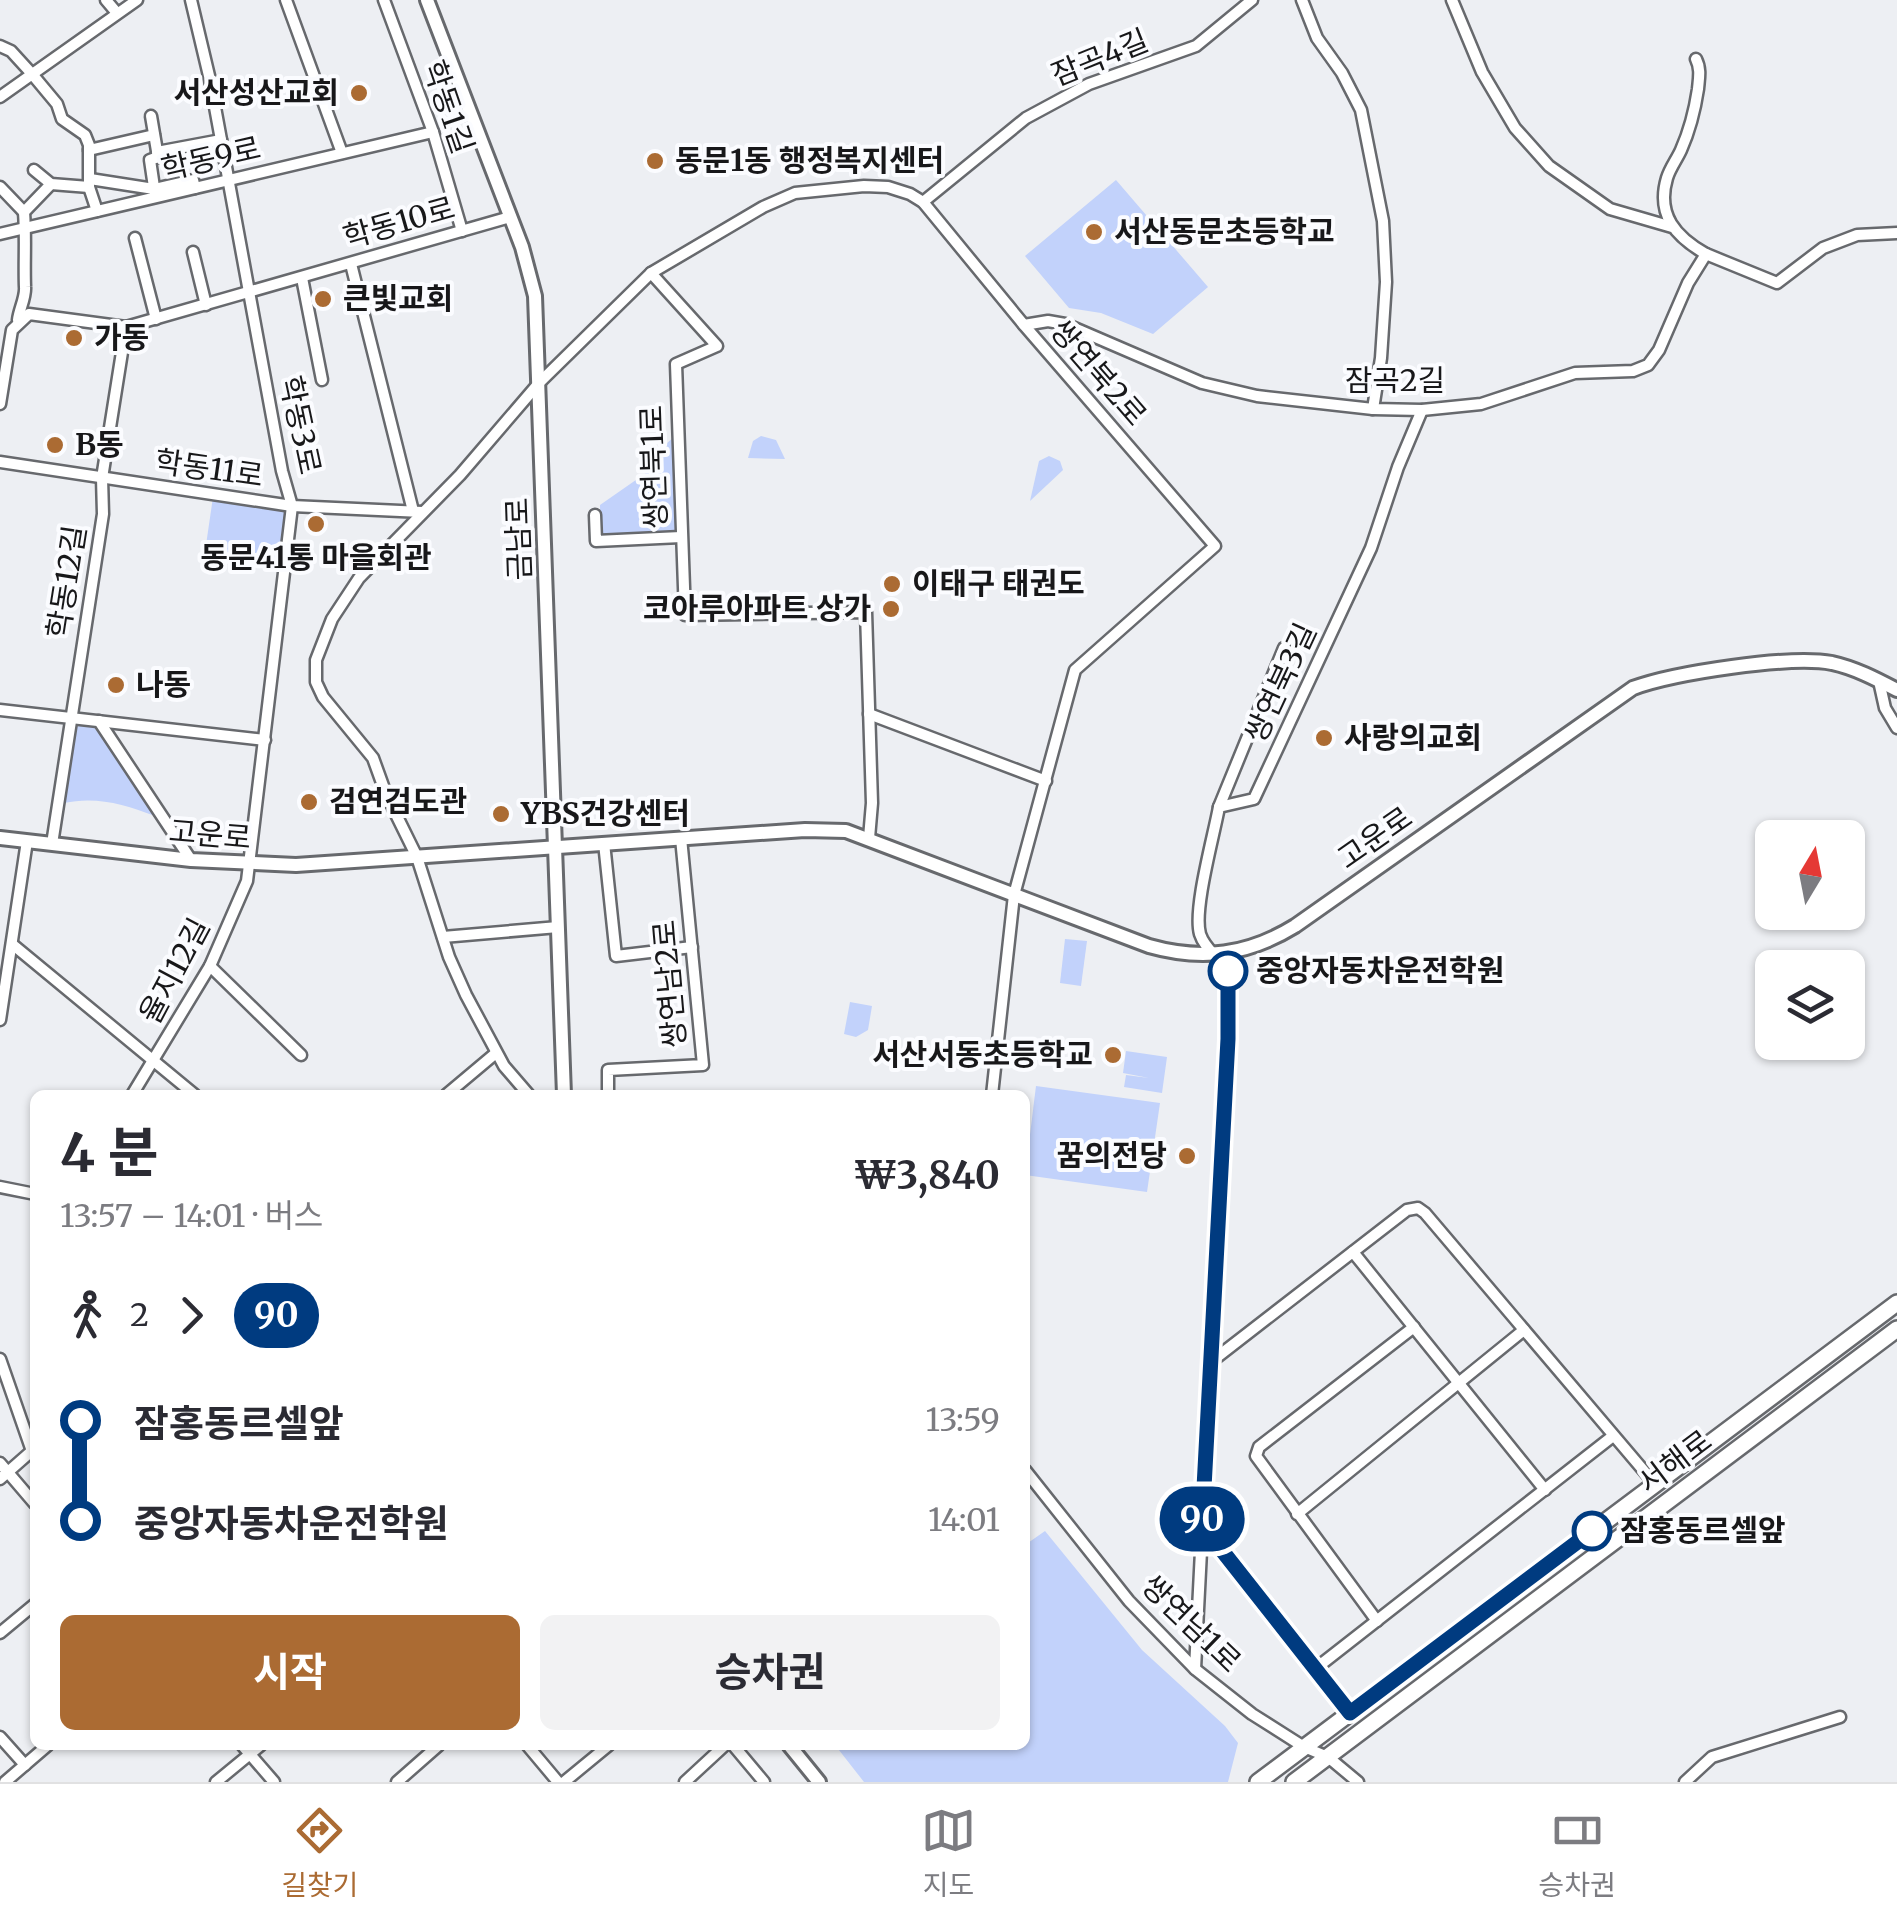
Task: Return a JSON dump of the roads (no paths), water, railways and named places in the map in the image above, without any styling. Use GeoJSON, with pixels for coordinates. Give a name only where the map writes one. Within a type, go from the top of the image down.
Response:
{"type":"FeatureCollection","features":[{"type":"Feature","properties":{"kind":"main road","name":"서해로"},"geometry":{"type":"LineString","coordinates":[[1258,1782],[1897,1303]]}},
{"type":"Feature","properties":{"kind":"main road","name":"서해로"},"geometry":{"type":"LineString","coordinates":[[1294,1782],[1897,1329]]}},
{"type":"Feature","properties":{"kind":"street"},"geometry":{"type":"LineString","coordinates":[[106,0],[118,13]]}},
{"type":"Feature","properties":{"kind":"street"},"geometry":{"type":"LineString","coordinates":[[0,96],[138,0]]}},
{"type":"Feature","properties":{"kind":"street","name":"학동3로"},"geometry":{"type":"LineString","coordinates":[[191,0],[292,506],[249,864]]}},
{"type":"Feature","properties":{"kind":"street"},"geometry":{"type":"LineString","coordinates":[[286,0],[342,153]]}},
{"type":"Feature","properties":{"kind":"street","name":"학동1길"},"geometry":{"type":"LineString","coordinates":[[384,0],[433,132],[462,231]]}},
{"type":"Feature","properties":{"kind":"street","name":"금남로"},"geometry":{"type":"LineString","coordinates":[[427,0],[533,284],[564,1090]]}},
{"type":"Feature","properties":{"kind":"street","name":"잠곡4길"},"geometry":{"type":"LineString","coordinates":[[923,202],[1026,118],[1089,84],[1196,46],[1252,0]]}},
{"type":"Feature","properties":{"kind":"street"},"geometry":{"type":"LineString","coordinates":[[1302,0],[1317,38],[1342,73],[1361,110],[1383,221],[1386,282],[1373,409]]}},
{"type":"Feature","properties":{"kind":"street"},"geometry":{"type":"LineString","coordinates":[[1455,1],[1482,72],[1515,128],[1549,166],[1610,209],[1672,227]]}},
{"type":"Feature","properties":{"kind":"street"},"geometry":{"type":"LineString","coordinates":[[0,46],[11,51],[32,74],[56,104],[62,119],[85,135],[97,211]]}},
{"type":"Feature","properties":{"kind":"street"},"geometry":{"type":"LineString","coordinates":[[1696,59],[1700,69],[1696,100],[1682,149],[1666,180],[1667,210],[1672,227],[1684,242],[1777,282],[1822,248],[1857,235],[1897,233]]}},
{"type":"Feature","properties":{"kind":"street"},"geometry":{"type":"LineString","coordinates":[[34,170],[51,184],[90,183],[155,193],[150,160],[158,158],[151,116]]}},
{"type":"Feature","properties":{"kind":"street","name":"학동9로"},"geometry":{"type":"LineString","coordinates":[[0,234],[155,193],[195,188],[433,132]]}},
{"type":"Feature","properties":{"kind":"street"},"geometry":{"type":"LineString","coordinates":[[89,150],[154,135]]}},
{"type":"Feature","properties":{"kind":"street"},"geometry":{"type":"LineString","coordinates":[[157,152],[221,140]]}},
{"type":"Feature","properties":{"kind":"street"},"geometry":{"type":"LineString","coordinates":[[24,212],[51,184]]}},
{"type":"Feature","properties":{"kind":"street"},"geometry":{"type":"LineString","coordinates":[[523,1090],[496,1052],[466,995],[442,937],[417,857],[370,752],[323,697],[315,675],[319,646],[359,578],[418,512],[460,475],[539,383],[651,273],[763,206],[795,193],[876,186],[900,190],[923,202]]}},
{"type":"Feature","properties":{"kind":"street"},"geometry":{"type":"LineString","coordinates":[[0,187],[24,212],[27,247],[22,278],[26,287],[20,319],[12,333],[0,404]]}},
{"type":"Feature","properties":{"kind":"street","name":"쌍연북2로"},"geometry":{"type":"LineString","coordinates":[[923,202],[1024,326],[1216,546],[1075,670],[1046,781]]}},
{"type":"Feature","properties":{"kind":"street","name":"학동10로"},"geometry":{"type":"LineString","coordinates":[[20,319],[40,313],[126,327],[510,217]]}},
{"type":"Feature","properties":{"kind":"street"},"geometry":{"type":"LineString","coordinates":[[135,238],[156,319]]}},
{"type":"Feature","properties":{"kind":"street"},"geometry":{"type":"LineString","coordinates":[[193,252],[206,306]]}},
{"type":"Feature","properties":{"kind":"street","name":"잠곡2길"},"geometry":{"type":"LineString","coordinates":[[1024,326],[1048,321],[1065,324],[1202,383],[1257,396],[1373,409],[1422,410],[1481,404],[1575,373],[1633,371],[1648,365],[1706,254]]}},
{"type":"Feature","properties":{"kind":"street"},"geometry":{"type":"LineString","coordinates":[[351,264],[418,512]]}},
{"type":"Feature","properties":{"kind":"street","name":"쌍연북1로"},"geometry":{"type":"LineString","coordinates":[[651,273],[717,346],[676,364],[685,614],[866,612],[869,714]]}},
{"type":"Feature","properties":{"kind":"street"},"geometry":{"type":"LineString","coordinates":[[302,278],[322,380]]}},
{"type":"Feature","properties":{"kind":"street","name":"학동12길"},"geometry":{"type":"LineString","coordinates":[[52,844],[103,514],[102,478],[126,327]]}},
{"type":"Feature","properties":{"kind":"street","name":"쌍연북3길"},"geometry":{"type":"LineString","coordinates":[[1220,806],[1254,799],[1372,548],[1422,410]]}},
{"type":"Feature","properties":{"kind":"street","name":"학동11로"},"geometry":{"type":"LineString","coordinates":[[0,462],[292,506],[418,512]]}},
{"type":"Feature","properties":{"kind":"street"},"geometry":{"type":"LineString","coordinates":[[595,514],[596,541],[681,537]]}},
{"type":"Feature","properties":{"kind":"street"},"geometry":{"type":"LineString","coordinates":[[1195,1670],[1230,984],[1227,968],[1202,939],[1199,914],[1220,806],[1284,648]]}},
{"type":"Feature","properties":{"kind":"street","name":"고운로"},"geometry":{"type":"LineString","coordinates":[[0,838],[191,860],[315,865],[825,830],[869,838],[1157,948],[1216,955],[1252,947],[1294,926],[1633,688],[1675,678],[1803,660],[1845,666],[1897,690]]}},
{"type":"Feature","properties":{"kind":"street"},"geometry":{"type":"LineString","coordinates":[[1879,681],[1885,708],[1897,728]]}},
{"type":"Feature","properties":{"kind":"street"},"geometry":{"type":"LineString","coordinates":[[0,710],[265,740]]}},
{"type":"Feature","properties":{"kind":"street"},"geometry":{"type":"LineString","coordinates":[[869,838],[869,714],[1046,781],[1014,895],[993,1090]]}},
{"type":"Feature","properties":{"kind":"street"},"geometry":{"type":"LineString","coordinates":[[100,722],[191,860]]}},
{"type":"Feature","properties":{"kind":"street","name":"쌍연남2로"},"geometry":{"type":"LineString","coordinates":[[608,1090],[608,1070],[703,1065],[682,838]]}},
{"type":"Feature","properties":{"kind":"street"},"geometry":{"type":"LineString","coordinates":[[0,1020],[28,841]]}},
{"type":"Feature","properties":{"kind":"street"},"geometry":{"type":"LineString","coordinates":[[604,843],[616,956],[692,947]]}},
{"type":"Feature","properties":{"kind":"street","name":"율지12길"},"geometry":{"type":"LineString","coordinates":[[135,1090],[210,966],[240,900],[249,864]]}},
{"type":"Feature","properties":{"kind":"street"},"geometry":{"type":"LineString","coordinates":[[442,937],[558,927]]}},
{"type":"Feature","properties":{"kind":"street"},"geometry":{"type":"LineString","coordinates":[[12,944],[188,1090]]}},
{"type":"Feature","properties":{"kind":"street"},"geometry":{"type":"LineString","coordinates":[[210,966],[301,1054]]}},
{"type":"Feature","properties":{"kind":"street"},"geometry":{"type":"LineString","coordinates":[[452,1090],[496,1052]]}},
{"type":"Feature","properties":{"kind":"street"},"geometry":{"type":"LineString","coordinates":[[0,1187],[30,1193]]}},
{"type":"Feature","properties":{"kind":"street","name":"서해로"},"geometry":{"type":"LineString","coordinates":[[1212,1362],[1408,1209],[1419,1208],[1655,1484]]}},
{"type":"Feature","properties":{"kind":"street"},"geometry":{"type":"LineString","coordinates":[[1353,1252],[1545,1490]]}},
{"type":"Feature","properties":{"kind":"street"},"geometry":{"type":"LineString","coordinates":[[1377,1621],[1257,1461],[1259,1447],[1414,1328]]}},
{"type":"Feature","properties":{"kind":"street"},"geometry":{"type":"LineString","coordinates":[[1297,1514],[1524,1330]]}},
{"type":"Feature","properties":{"kind":"street"},"geometry":{"type":"LineString","coordinates":[[0,1359],[30,1439]]}},
{"type":"Feature","properties":{"kind":"street"},"geometry":{"type":"LineString","coordinates":[[1315,1670],[1613,1436]]}},
{"type":"Feature","properties":{"kind":"street"},"geometry":{"type":"LineString","coordinates":[[30,1453],[3,1471],[30,1499]]}},
{"type":"Feature","properties":{"kind":"street","name":"쌍연남1로"},"geometry":{"type":"LineString","coordinates":[[1030,1476],[1129,1601],[1195,1670],[1252,1714],[1304,1747],[1328,1757],[1358,1782]]}},
{"type":"Feature","properties":{"kind":"street"},"geometry":{"type":"LineString","coordinates":[[1202,1525],[1350,1713]]}},
{"type":"Feature","properties":{"kind":"street"},"geometry":{"type":"LineString","coordinates":[[0,1633],[30,1608]]}},
{"type":"Feature","properties":{"kind":"street"},"geometry":{"type":"LineString","coordinates":[[1685,1782],[1712,1757],[1840,1717]]}},
{"type":"Feature","properties":{"kind":"street"},"geometry":{"type":"LineString","coordinates":[[0,1737],[25,1765]]}},
{"type":"Feature","properties":{"kind":"street"},"geometry":{"type":"LineString","coordinates":[[4,1782],[42,1750]]}},
{"type":"Feature","properties":{"kind":"street"},"geometry":{"type":"LineString","coordinates":[[216,1782],[245,1750]]}},
{"type":"Feature","properties":{"kind":"street"},"geometry":{"type":"LineString","coordinates":[[247,1750],[274,1782]]}},
{"type":"Feature","properties":{"kind":"street"},"geometry":{"type":"LineString","coordinates":[[397,1782],[410,1778],[435,1750]]}},
{"type":"Feature","properties":{"kind":"street"},"geometry":{"type":"LineString","coordinates":[[532,1750],[561,1782],[603,1750]]}},
{"type":"Feature","properties":{"kind":"street"},"geometry":{"type":"LineString","coordinates":[[685,1782],[720,1750]]}},
{"type":"Feature","properties":{"kind":"street"},"geometry":{"type":"LineString","coordinates":[[737,1750],[764,1782]]}},
{"type":"Feature","properties":{"kind":"street"},"geometry":{"type":"LineString","coordinates":[[793,1750],[819,1782]]}},
{"type":"Feature","properties":{"kind":"place","name":"서산성산교회"},"geometry":{"type":"Point","coordinates":[359,93]}},
{"type":"Feature","properties":{"kind":"place","name":"동문1동 행정복지센터"},"geometry":{"type":"Point","coordinates":[655,161]}},
{"type":"Feature","properties":{"kind":"place","name":"서산동문초등학교"},"geometry":{"type":"Point","coordinates":[1094,232]}},
{"type":"Feature","properties":{"kind":"place","name":"큰빛교회"},"geometry":{"type":"Point","coordinates":[323,299]}},
{"type":"Feature","properties":{"kind":"place","name":"가동"},"geometry":{"type":"Point","coordinates":[74,338]}},
{"type":"Feature","properties":{"kind":"place","name":"B동"},"geometry":{"type":"Point","coordinates":[55,445]}},
{"type":"Feature","properties":{"kind":"place","name":"동문41통 마을회관"},"geometry":{"type":"Point","coordinates":[316,524]}},
{"type":"Feature","properties":{"kind":"place","name":"이태구 태권도"},"geometry":{"type":"Point","coordinates":[892,584]}},
{"type":"Feature","properties":{"kind":"place","name":"코아루아파트 상가"},"geometry":{"type":"Point","coordinates":[891,609]}},
{"type":"Feature","properties":{"kind":"place","name":"나동"},"geometry":{"type":"Point","coordinates":[116,685]}},
{"type":"Feature","properties":{"kind":"place","name":"사랑의교회"},"geometry":{"type":"Point","coordinates":[1324,738]}},
{"type":"Feature","properties":{"kind":"place","name":"검연검도관"},"geometry":{"type":"Point","coordinates":[309,802]}},
{"type":"Feature","properties":{"kind":"place","name":"YBS건강센터"},"geometry":{"type":"Point","coordinates":[501,814]}},
{"type":"Feature","properties":{"kind":"place","name":"중앙자동차운전학원"},"geometry":{"type":"Point","coordinates":[1228,971]}},
{"type":"Feature","properties":{"kind":"place","name":"서산서동초등학교"},"geometry":{"type":"Point","coordinates":[1113,1055]}},
{"type":"Feature","properties":{"kind":"place","name":"꿈의전당"},"geometry":{"type":"Point","coordinates":[1187,1156]}},
{"type":"Feature","properties":{"kind":"place","name":"잠홍동르셀앞"},"geometry":{"type":"Point","coordinates":[1592,1531]}}]}
